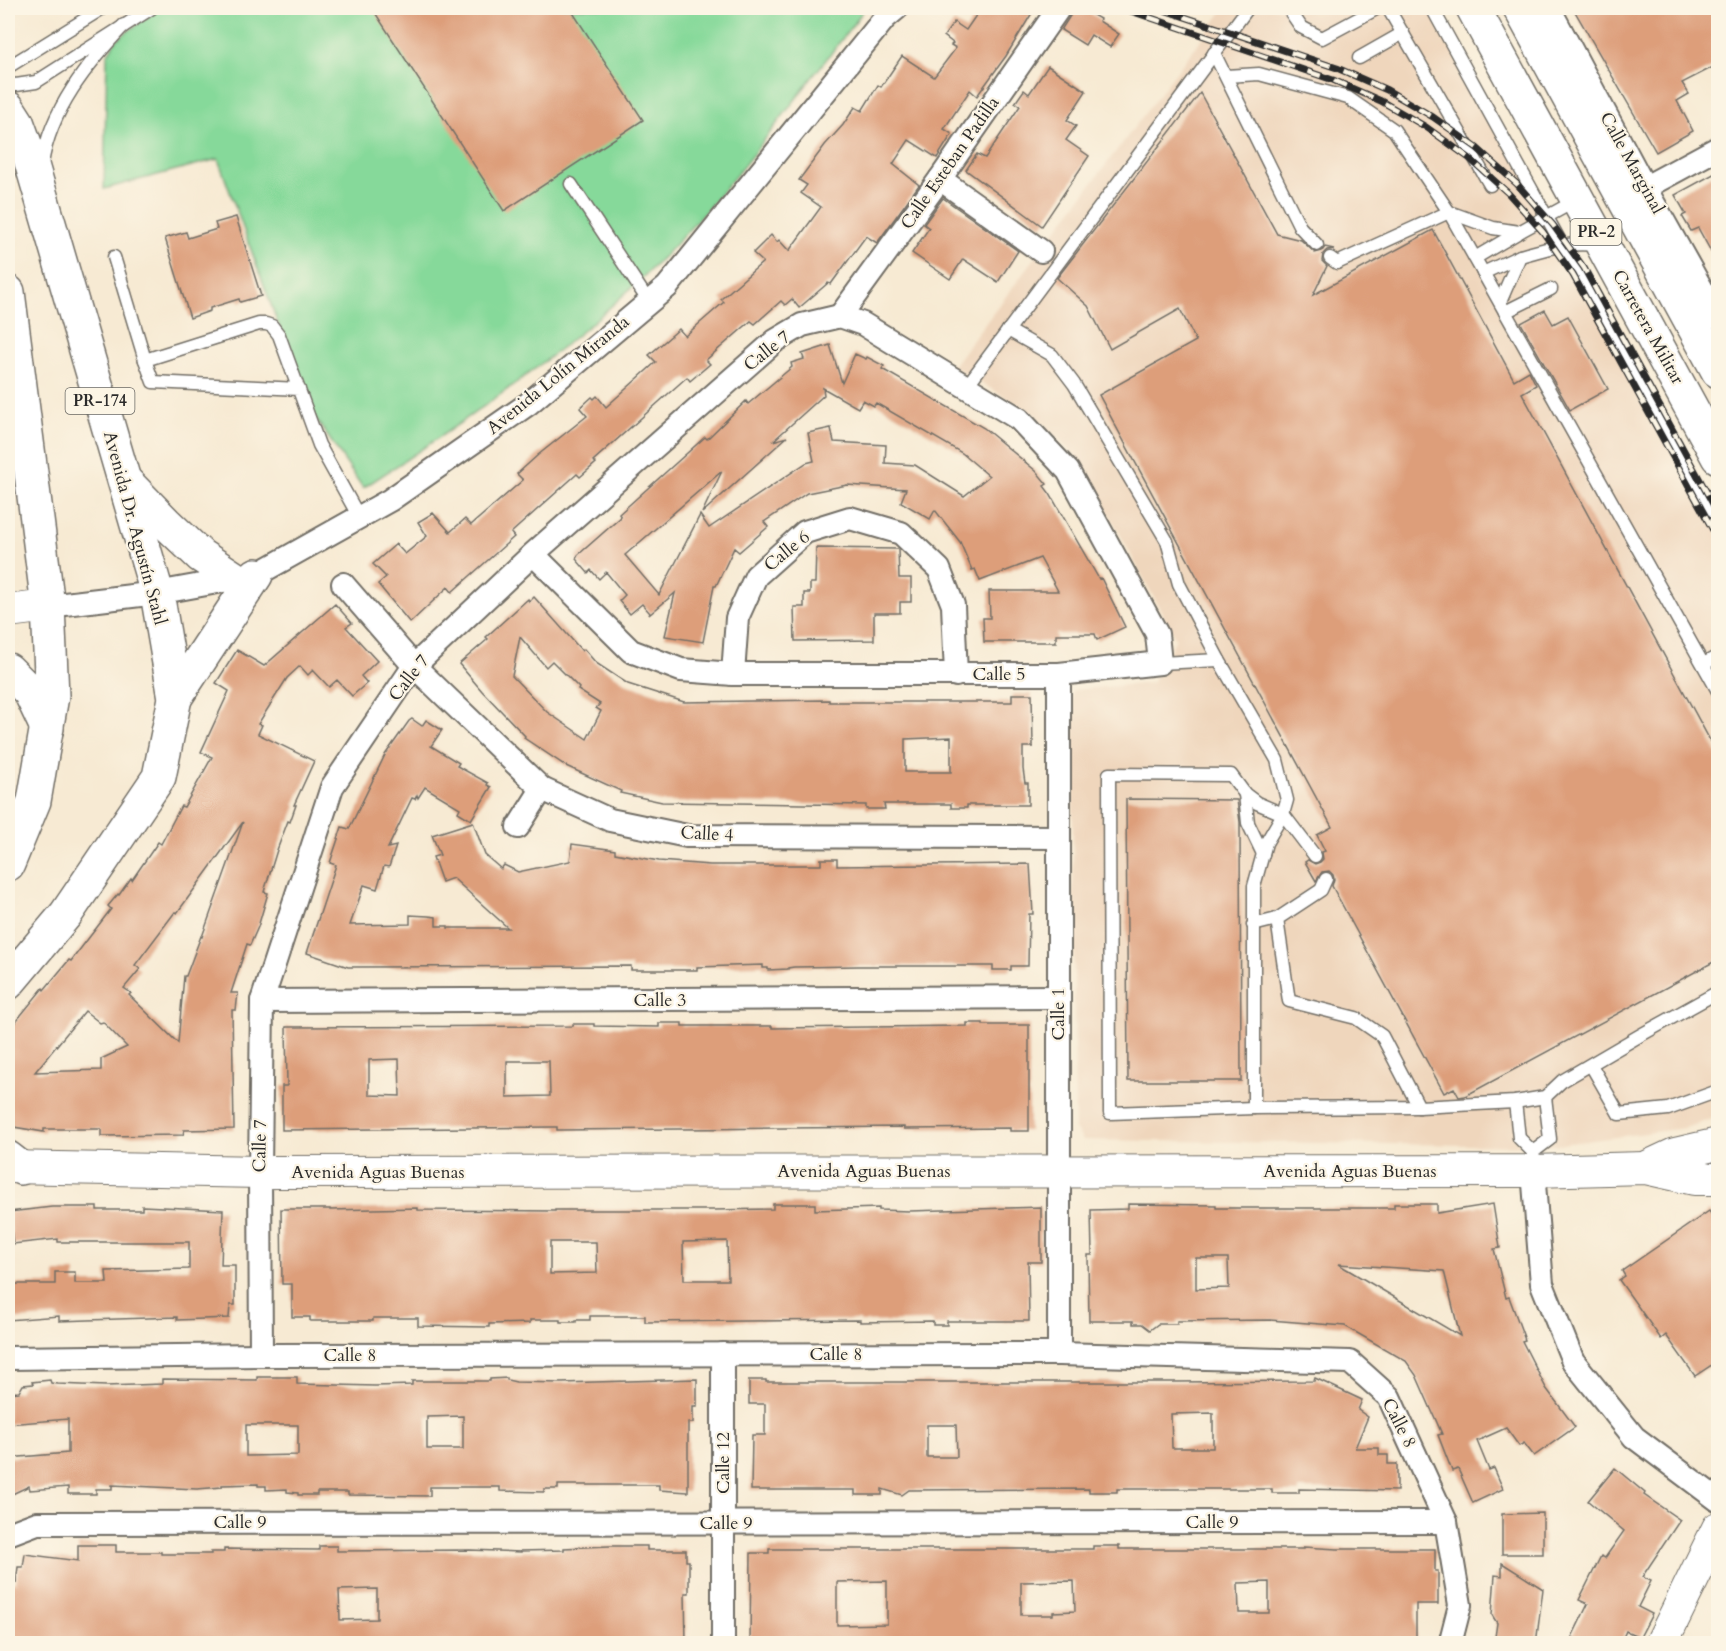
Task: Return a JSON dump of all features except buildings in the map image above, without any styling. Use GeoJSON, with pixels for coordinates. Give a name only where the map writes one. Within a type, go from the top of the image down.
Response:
{"type":"FeatureCollection","features":[{"type":"Feature","properties":{"kind":"main road","name":"Carretera Militar"},"geometry":{"type":"LineString","coordinates":[[1473,8],[1719,456]]}},
{"type":"Feature","properties":{"kind":"main road","name":"PR-2"},"geometry":{"type":"LineString","coordinates":[[1520,8],[1634,192],[1719,371]]}},
{"type":"Feature","properties":{"kind":"main road","name":"Avenida Dr. Agustín Stahl"},"geometry":{"type":"LineString","coordinates":[[8,108],[17,122],[39,189],[157,593],[175,698],[159,777],[66,914],[11,972]]}},
{"type":"Feature","properties":{"kind":"main road"},"geometry":{"type":"LineString","coordinates":[[8,292],[48,606],[52,696],[34,801],[8,864]]}},
{"type":"Feature","properties":{"kind":"main road"},"geometry":{"type":"LineString","coordinates":[[123,478],[201,556],[246,577],[175,698]]}},
{"type":"Feature","properties":{"kind":"main road"},"geometry":{"type":"LineString","coordinates":[[8,670],[30,692],[47,728]]}},
{"type":"Feature","properties":{"kind":"street","name":"Calle Esteban Padilla"},"geometry":{"type":"LineString","coordinates":[[840,316],[940,179],[1059,8]]}},
{"type":"Feature","properties":{"kind":"street","name":"Calle Marginal"},"geometry":{"type":"LineString","coordinates":[[1549,8],[1634,192],[1719,318]]}},
{"type":"Feature","properties":{"kind":"street","name":"Avenida Lolín Miranda"},"geometry":{"type":"LineString","coordinates":[[48,606],[157,593],[246,577],[390,500],[528,404],[667,287],[886,11]]}},
{"type":"Feature","properties":{"kind":"street"},"geometry":{"type":"LineString","coordinates":[[1634,192],[1719,148]]}},
{"type":"Feature","properties":{"kind":"street"},"geometry":{"type":"LineString","coordinates":[[940,179],[1041,251]]}},
{"type":"Feature","properties":{"kind":"street"},"geometry":{"type":"LineString","coordinates":[[840,316],[863,324],[1019,419],[1068,471],[1157,634],[1160,663]]}},
{"type":"Feature","properties":{"kind":"street","name":"Calle 7"},"geometry":{"type":"LineString","coordinates":[[261,1355],[262,1001],[332,788],[414,666],[533,554],[775,341],[802,325],[840,316]]}},
{"type":"Feature","properties":{"kind":"street","name":"Calle 6"},"geometry":{"type":"LineString","coordinates":[[733,674],[737,618],[756,576],[805,532],[850,518],[901,533],[939,569],[953,605],[956,675]]}},
{"type":"Feature","properties":{"kind":"street","name":"Calle 5"},"geometry":{"type":"LineString","coordinates":[[533,554],[631,651],[681,670],[733,674],[1059,674],[1160,663]]}},
{"type":"Feature","properties":{"kind":"street","name":"Calle 4"},"geometry":{"type":"LineString","coordinates":[[343,584],[414,666],[543,789],[610,820],[687,836],[1058,837]]}},
{"type":"Feature","properties":{"kind":"street"},"geometry":{"type":"LineString","coordinates":[[8,611],[48,606]]}},
{"type":"Feature","properties":{"kind":"street","name":"Calle 1"},"geometry":{"type":"LineString","coordinates":[[1059,674],[1059,1354]]}},
{"type":"Feature","properties":{"kind":"street"},"geometry":{"type":"LineString","coordinates":[[518,827],[543,789]]}},
{"type":"Feature","properties":{"kind":"street","name":"Calle 3"},"geometry":{"type":"LineString","coordinates":[[262,1001],[1058,997]]}},
{"type":"Feature","properties":{"kind":"street"},"geometry":{"type":"LineString","coordinates":[[1645,1168],[1675,1154],[1719,1144]]}},
{"type":"Feature","properties":{"kind":"street"},"geometry":{"type":"LineString","coordinates":[[1533,1162],[1542,1284],[1573,1361],[1634,1437],[1719,1500]]}},
{"type":"Feature","properties":{"kind":"street","name":"Avenida Aguas Buenas"},"geometry":{"type":"LineString","coordinates":[[11,1167],[260,1172],[1058,1171],[1533,1162],[1645,1168],[1694,1179],[1719,1179]]}},
{"type":"Feature","properties":{"kind":"street","name":"Calle 12"},"geometry":{"type":"LineString","coordinates":[[723,1354],[723,1644]]}},
{"type":"Feature","properties":{"kind":"street","name":"Calle 8"},"geometry":{"type":"LineString","coordinates":[[8,1358],[261,1355],[1059,1354],[1350,1362],[1389,1397],[1446,1522],[1460,1605],[1450,1644]]}},
{"type":"Feature","properties":{"kind":"street","name":"Calle 9"},"geometry":{"type":"LineString","coordinates":[[8,1534],[37,1523],[1446,1522]]}},
{"type":"Feature","properties":{"kind":"street"},"geometry":{"type":"LineString","coordinates":[[1661,1644],[1719,1528]]}},
{"type":"Feature","properties":{"kind":"lane"},"geometry":{"type":"LineString","coordinates":[[8,67],[103,8]]}},
{"type":"Feature","properties":{"kind":"lane"},"geometry":{"type":"LineString","coordinates":[[8,84],[36,82],[152,8]]}},
{"type":"Feature","properties":{"kind":"lane"},"geometry":{"type":"LineString","coordinates":[[966,387],[1248,8]]}},
{"type":"Feature","properties":{"kind":"lane"},"geometry":{"type":"LineString","coordinates":[[1288,8],[1301,27],[1322,38],[1378,8]]}},
{"type":"Feature","properties":{"kind":"lane"},"geometry":{"type":"LineString","coordinates":[[1388,8],[1490,185]]}},
{"type":"Feature","properties":{"kind":"lane"},"geometry":{"type":"LineString","coordinates":[[1432,8],[1719,529]]}},
{"type":"Feature","properties":{"kind":"lane"},"geometry":{"type":"LineString","coordinates":[[39,189],[44,150],[76,80],[124,25]]}},
{"type":"Feature","properties":{"kind":"lane"},"geometry":{"type":"LineString","coordinates":[[1359,58],[1403,33]]}},
{"type":"Feature","properties":{"kind":"lane"},"geometry":{"type":"LineString","coordinates":[[1214,53],[1300,227],[1317,245]]}},
{"type":"Feature","properties":{"kind":"lane"},"geometry":{"type":"LineString","coordinates":[[1226,76],[1259,74],[1348,98],[1394,130],[1449,212],[1717,684]]}},
{"type":"Feature","properties":{"kind":"lane"},"geometry":{"type":"LineString","coordinates":[[571,184],[649,302]]}},
{"type":"Feature","properties":{"kind":"lane"},"geometry":{"type":"LineString","coordinates":[[1475,258],[1578,199]]}},
{"type":"Feature","properties":{"kind":"lane"},"geometry":{"type":"LineString","coordinates":[[1330,258],[1337,262],[1449,212],[1493,228],[1519,232]]}},
{"type":"Feature","properties":{"kind":"lane"},"geometry":{"type":"LineString","coordinates":[[1484,273],[1520,256],[1562,244],[1604,246]]}},
{"type":"Feature","properties":{"kind":"lane"},"geometry":{"type":"LineString","coordinates":[[1503,307],[1520,256]]}},
{"type":"Feature","properties":{"kind":"lane"},"geometry":{"type":"LineString","coordinates":[[114,258],[153,382],[299,389]]}},
{"type":"Feature","properties":{"kind":"lane"},"geometry":{"type":"LineString","coordinates":[[1503,307],[1551,289]]}},
{"type":"Feature","properties":{"kind":"lane"},"geometry":{"type":"LineString","coordinates":[[145,360],[266,324],[272,326],[279,335],[319,445],[359,517]]}},
{"type":"Feature","properties":{"kind":"lane"},"geometry":{"type":"LineString","coordinates":[[1008,330],[1052,355],[1074,384],[1167,541],[1179,584],[1277,760],[1287,800],[1283,814],[1266,843],[1254,886],[1254,1108]]}},
{"type":"Feature","properties":{"kind":"lane"},"geometry":{"type":"LineString","coordinates":[[1704,664],[1719,656]]}},
{"type":"Feature","properties":{"kind":"lane"},"geometry":{"type":"LineString","coordinates":[[1160,663],[1220,660]]}},
{"type":"Feature","properties":{"kind":"lane"},"geometry":{"type":"LineString","coordinates":[[1315,856],[1283,814],[1257,803],[1245,794],[1231,776],[1109,774],[1110,1113],[1254,1108],[1419,1107],[1515,1102],[1545,1097],[1562,1081],[1719,992]]}},
{"type":"Feature","properties":{"kind":"lane"},"geometry":{"type":"LineString","coordinates":[[1245,794],[1248,823],[1263,854]]}},
{"type":"Feature","properties":{"kind":"lane"},"geometry":{"type":"LineString","coordinates":[[1253,925],[1277,919],[1321,890],[1326,879]]}},
{"type":"Feature","properties":{"kind":"lane"},"geometry":{"type":"LineString","coordinates":[[1277,919],[1289,1001],[1356,1018],[1382,1036],[1419,1107]]}},
{"type":"Feature","properties":{"kind":"lane"},"geometry":{"type":"LineString","coordinates":[[1591,1065],[1619,1114],[1668,1109],[1719,1090]]}},
{"type":"Feature","properties":{"kind":"lane"},"geometry":{"type":"LineString","coordinates":[[1515,1102],[1519,1138],[1533,1162],[1550,1139],[1545,1097]]}},
{"type":"Feature","properties":{"kind":"shaded area"},"geometry":{"type":"Polygon","coordinates":[[[1225,8],[1433,8],[1718,507],[1718,1117],[1685,1128],[1546,1146],[1083,1140],[1075,1129],[1072,690],[1152,683],[1176,639],[1083,465],[1035,415],[953,366],[1225,8]]]}},
{"type":"Feature","properties":{"kind":"green space"},"geometry":{"type":"Polygon","coordinates":[[[150,8],[865,8],[745,165],[677,242],[629,290],[533,370],[466,419],[363,488],[309,409],[218,159],[104,189],[107,55],[116,40],[153,13],[150,8]]]}},
{"type":"Feature","properties":{"kind":"railway"},"geometry":{"type":"LineString","coordinates":[[1122,8],[1333,80],[1381,101],[1426,127],[1469,158],[1508,193],[1543,232],[1573,275],[1718,539]]}},
{"type":"Feature","properties":{"kind":"railway"},"geometry":{"type":"LineString","coordinates":[[1158,8],[1337,68],[1387,90],[1433,117],[1477,148],[1517,184],[1553,225],[1584,268],[1718,513]]}}]}
